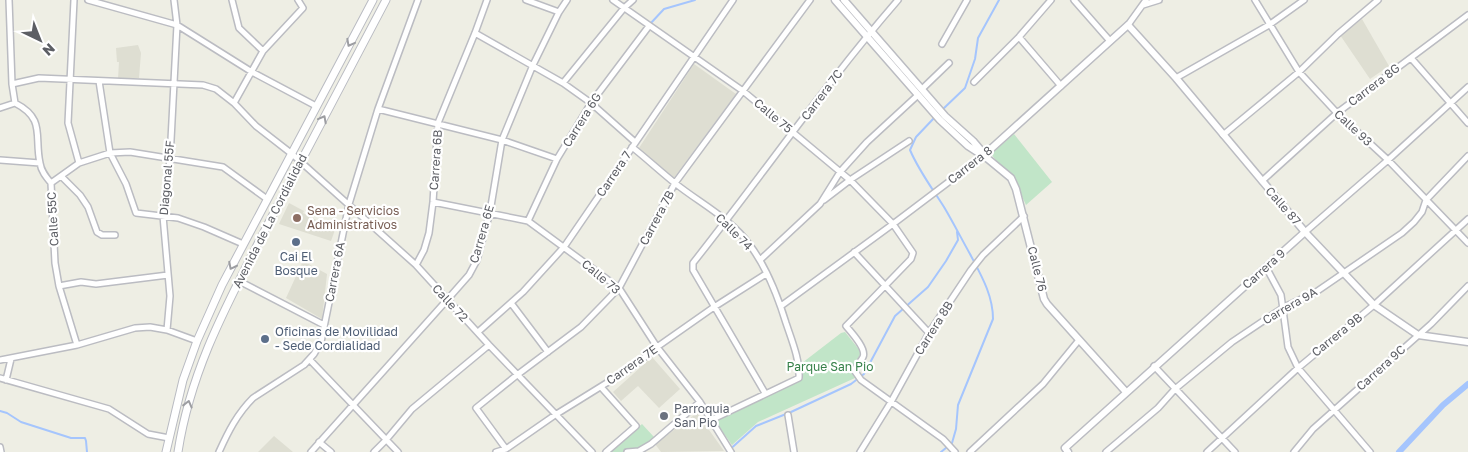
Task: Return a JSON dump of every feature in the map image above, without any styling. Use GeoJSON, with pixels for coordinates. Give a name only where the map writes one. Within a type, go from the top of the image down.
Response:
{"type":"FeatureCollection","features":[{"type":"Feature","properties":{"kind":"main road","name":"Avenida de La Cordialidad"},"geometry":{"type":"LineString","coordinates":[[166,452],[183,380],[197,341],[243,244],[373,0]]}},
{"type":"Feature","properties":{"kind":"main road","name":"Avenida de La Cordialidad"},"geometry":{"type":"LineString","coordinates":[[178,452],[187,409],[200,366],[239,280],[386,0]]}},
{"type":"Feature","properties":{"kind":"street"},"geometry":{"type":"LineString","coordinates":[[0,108],[15,103],[12,84],[9,0]]}},
{"type":"Feature","properties":{"kind":"street"},"geometry":{"type":"LineString","coordinates":[[74,0],[68,123],[80,163]]}},
{"type":"Feature","properties":{"kind":"street"},"geometry":{"type":"LineString","coordinates":[[88,0],[177,25],[252,72],[316,106]]}},
{"type":"Feature","properties":{"kind":"street","name":"Diagonal 55F"},"geometry":{"type":"LineString","coordinates":[[167,330],[170,296],[163,216],[170,159],[177,25],[174,0]]}},
{"type":"Feature","properties":{"kind":"street"},"geometry":{"type":"LineString","coordinates":[[232,0],[239,28],[263,51]]}},
{"type":"Feature","properties":{"kind":"street"},"geometry":{"type":"LineString","coordinates":[[234,103],[263,51],[303,8],[298,0]]}},
{"type":"Feature","properties":{"kind":"street","name":"Carrera 6A"},"geometry":{"type":"LineString","coordinates":[[219,452],[229,430],[245,406],[253,398],[310,360],[321,342],[349,204],[378,109],[418,0]]}},
{"type":"Feature","properties":{"kind":"street","name":"Carrera 6B"},"geometry":{"type":"LineString","coordinates":[[416,265],[424,250],[429,233],[438,123],[475,33],[486,0]]}},
{"type":"Feature","properties":{"kind":"street"},"geometry":{"type":"LineString","coordinates":[[526,0],[559,12]]}},
{"type":"Feature","properties":{"kind":"street","name":"Carrera 6E"},"geometry":{"type":"LineString","coordinates":[[311,452],[469,275],[477,260],[490,212],[502,140],[533,65],[559,12],[567,0]]}},
{"type":"Feature","properties":{"kind":"street","name":"Calle 75"},"geometry":{"type":"LineString","coordinates":[[613,0],[743,91],[850,180],[893,224],[913,253],[911,259],[885,285]]}},
{"type":"Feature","properties":{"kind":"street"},"geometry":{"type":"LineString","coordinates":[[563,83],[624,8],[633,0]]}},
{"type":"Feature","properties":{"kind":"street","name":"Carrera 7"},"geometry":{"type":"LineString","coordinates":[[478,332],[511,303],[564,247],[733,0]]}},
{"type":"Feature","properties":{"kind":"street","name":"Carrera 7B"},"geometry":{"type":"LineString","coordinates":[[506,449],[476,408],[581,327],[619,288],[675,183],[810,0]]}},
{"type":"Feature","properties":{"kind":"street","name":"Calle 76"},"geometry":{"type":"LineString","coordinates":[[835,0],[869,33]]}},
{"type":"Feature","properties":{"kind":"street","name":"Calle 76"},"geometry":{"type":"LineString","coordinates":[[844,0],[869,33],[933,108],[973,141],[985,157],[1011,178],[1024,215],[1044,299],[1126,392]]}},
{"type":"Feature","properties":{"kind":"street","name":"Carrera 7C"},"geometry":{"type":"LineString","coordinates":[[714,307],[693,270],[693,263],[869,33],[898,0]]}},
{"type":"Feature","properties":{"kind":"street"},"geometry":{"type":"LineString","coordinates":[[942,44],[967,0]]}},
{"type":"Feature","properties":{"kind":"street"},"geometry":{"type":"LineString","coordinates":[[974,82],[1019,37],[1051,0]]}},
{"type":"Feature","properties":{"kind":"street"},"geometry":{"type":"LineString","coordinates":[[1074,0],[1110,41]]}},
{"type":"Feature","properties":{"kind":"street","name":"Carrera 8"},"geometry":{"type":"LineString","coordinates":[[781,306],[985,157],[1128,25],[1146,0]]}},
{"type":"Feature","properties":{"kind":"street"},"geometry":{"type":"LineString","coordinates":[[1142,6],[1159,0]]}},
{"type":"Feature","properties":{"kind":"street","name":"Calle 93"},"geometry":{"type":"LineString","coordinates":[[1255,0],[1299,72],[1337,113],[1388,160],[1468,243]]}},
{"type":"Feature","properties":{"kind":"street"},"geometry":{"type":"LineString","coordinates":[[1176,78],[1269,25],[1304,0]]}},
{"type":"Feature","properties":{"kind":"street"},"geometry":{"type":"LineString","coordinates":[[1223,136],[1299,72],[1338,34],[1378,0]]}},
{"type":"Feature","properties":{"kind":"street","name":"Carrera 8G"},"geometry":{"type":"LineString","coordinates":[[1262,182],[1337,113],[1468,14]]}},
{"type":"Feature","properties":{"kind":"street","name":"Calle 87"},"geometry":{"type":"LineString","coordinates":[[1128,25],[1176,78],[1305,232],[1374,305],[1418,335],[1468,342]]}},
{"type":"Feature","properties":{"kind":"street","name":"Carrera 6G"},"geometry":{"type":"LineString","coordinates":[[528,221],[557,159],[591,103],[649,26]]}},
{"type":"Feature","properties":{"kind":"street","name":"Calle 74"},"geometry":{"type":"LineString","coordinates":[[475,33],[563,83],[591,103],[675,183],[727,221],[749,243],[760,260],[781,306],[798,362],[800,377],[765,393]]}},
{"type":"Feature","properties":{"kind":"street"},"geometry":{"type":"LineString","coordinates":[[1019,37],[1060,86]]}},
{"type":"Feature","properties":{"kind":"street"},"geometry":{"type":"LineString","coordinates":[[1411,58],[1468,123]]}},
{"type":"Feature","properties":{"kind":"street"},"geometry":{"type":"LineString","coordinates":[[820,204],[840,172],[867,142],[949,63]]}},
{"type":"Feature","properties":{"kind":"street","name":"Calle 72"},"geometry":{"type":"LineString","coordinates":[[12,84],[39,78],[71,78],[99,81],[203,85],[216,89],[234,103],[256,126],[292,154],[349,204],[416,265],[517,375],[592,452]]}},
{"type":"Feature","properties":{"kind":"street"},"geometry":{"type":"LineString","coordinates":[[99,81],[110,153],[126,184],[136,213],[178,218],[243,244]]}},
{"type":"Feature","properties":{"kind":"street","name":"Carrera 9"},"geometry":{"type":"LineString","coordinates":[[1065,451],[1154,366],[1468,87]]}},
{"type":"Feature","properties":{"kind":"street","name":"Calle 55C"},"geometry":{"type":"LineString","coordinates":[[15,103],[25,108],[38,128],[40,163],[43,173],[51,183],[55,263],[59,286],[77,345]]}},
{"type":"Feature","properties":{"kind":"street"},"geometry":{"type":"LineString","coordinates":[[378,109],[502,140],[557,159]]}},
{"type":"Feature","properties":{"kind":"street"},"geometry":{"type":"LineString","coordinates":[[760,260],[820,204],[850,180],[909,141]]}},
{"type":"Feature","properties":{"kind":"street"},"geometry":{"type":"LineString","coordinates":[[51,183],[80,163],[110,153],[130,152],[223,167],[267,199]]}},
{"type":"Feature","properties":{"kind":"street","name":"Carrera 9A"},"geometry":{"type":"LineString","coordinates":[[1106,452],[1158,408],[1175,389],[1232,342],[1284,307],[1316,292],[1402,233],[1422,212],[1426,200],[1468,156]]}},
{"type":"Feature","properties":{"kind":"street"},"geometry":{"type":"LineString","coordinates":[[0,160],[40,163]]}},
{"type":"Feature","properties":{"kind":"street"},"geometry":{"type":"LineString","coordinates":[[62,177],[88,206],[96,232],[102,235],[116,234]]}},
{"type":"Feature","properties":{"kind":"street","name":"Calle 73"},"geometry":{"type":"LineString","coordinates":[[433,202],[528,221],[619,288],[657,348],[700,402],[730,451]]}},
{"type":"Feature","properties":{"kind":"street","name":"Carrera 8B"},"geometry":{"type":"LineString","coordinates":[[860,452],[891,402],[929,333],[971,270],[983,255],[1024,215]]}},
{"type":"Feature","properties":{"kind":"street","name":"Carrera 9B"},"geometry":{"type":"LineString","coordinates":[[1206,452],[1298,368],[1374,305],[1468,219]]}},
{"type":"Feature","properties":{"kind":"street"},"geometry":{"type":"LineString","coordinates":[[854,252],[929,333]]}},
{"type":"Feature","properties":{"kind":"street"},"geometry":{"type":"LineString","coordinates":[[1266,267],[1281,295],[1288,347],[1298,368],[1370,452]]}},
{"type":"Feature","properties":{"kind":"street","name":"Carrera 7E"},"geometry":{"type":"LineString","coordinates":[[496,452],[506,449],[555,415],[634,366],[714,307],[766,274]]}},
{"type":"Feature","properties":{"kind":"street"},"geometry":{"type":"LineString","coordinates":[[59,286],[81,282],[96,284],[168,275]]}},
{"type":"Feature","properties":{"kind":"street"},"geometry":{"type":"LineString","coordinates":[[239,280],[324,325]]}},
{"type":"Feature","properties":{"kind":"street"},"geometry":{"type":"LineString","coordinates":[[885,285],[846,326],[864,353],[864,356],[854,370],[860,378],[891,402],[944,439],[955,452]]}},
{"type":"Feature","properties":{"kind":"street","name":"Carrera 9C"},"geometry":{"type":"LineString","coordinates":[[1294,452],[1313,429],[1431,324],[1468,286]]}},
{"type":"Feature","properties":{"kind":"street"},"geometry":{"type":"LineString","coordinates":[[511,303],[548,352]]}},
{"type":"Feature","properties":{"kind":"street"},"geometry":{"type":"LineString","coordinates":[[711,420],[765,393],[714,307]]}},
{"type":"Feature","properties":{"kind":"street"},"geometry":{"type":"LineString","coordinates":[[0,356],[0,360],[77,345],[135,328],[150,327],[167,330],[197,341]]}},
{"type":"Feature","properties":{"kind":"street"},"geometry":{"type":"LineString","coordinates":[[970,452],[1043,384],[1079,340]]}},
{"type":"Feature","properties":{"kind":"street"},"geometry":{"type":"LineString","coordinates":[[374,452],[412,409],[489,345]]}},
{"type":"Feature","properties":{"kind":"street"},"geometry":{"type":"LineString","coordinates":[[11,358],[3,379],[109,409],[148,434],[169,438]]}},
{"type":"Feature","properties":{"kind":"street"},"geometry":{"type":"LineString","coordinates":[[310,360],[398,452]]}},
{"type":"Feature","properties":{"kind":"street"},"geometry":{"type":"LineString","coordinates":[[1154,366],[1235,452]]}},
{"type":"Feature","properties":{"kind":"street"},"geometry":{"type":"LineString","coordinates":[[601,386],[636,426],[606,452]]}},
{"type":"Feature","properties":{"kind":"street"},"geometry":{"type":"LineString","coordinates":[[627,452],[639,451],[651,444],[700,402]]}},
{"type":"Feature","properties":{"kind":"street"},"geometry":{"type":"LineString","coordinates":[[788,415],[794,452]]}},
{"type":"Feature","properties":{"kind":"street"},"geometry":{"type":"LineString","coordinates":[[319,442],[331,452]]}},
{"type":"Feature","properties":{"kind":"street"},"geometry":{"type":"LineString","coordinates":[[0,447],[1,452]]}},
{"type":"Feature","properties":{"kind":"shaded area"},"geometry":{"type":"Polygon","coordinates":[[[1362,19],[1389,66],[1370,79],[1340,35],[1362,19]]]}},
{"type":"Feature","properties":{"kind":"shaded area"},"geometry":{"type":"Polygon","coordinates":[[[138,45],[141,53],[139,78],[118,79],[119,62],[117,62],[116,48],[138,45]]]}},
{"type":"Feature","properties":{"kind":"shaded area"},"geometry":{"type":"Polygon","coordinates":[[[694,64],[736,94],[673,179],[639,148],[694,64]]]}},
{"type":"Feature","properties":{"kind":"shaded area","name":"Sena - Servicios Administrativos"},"geometry":{"type":"Polygon","coordinates":[[[289,203],[304,211],[303,213],[335,230],[331,241],[279,224],[289,203]]]}},
{"type":"Feature","properties":{"kind":"shaded area"},"geometry":{"type":"Polygon","coordinates":[[[303,261],[327,274],[322,319],[286,298],[303,261]]]}},
{"type":"Feature","properties":{"kind":"shaded area"},"geometry":{"type":"Polygon","coordinates":[[[652,357],[680,389],[659,408],[638,386],[621,401],[613,392],[652,357]]]}},
{"type":"Feature","properties":{"kind":"shaded area"},"geometry":{"type":"Polygon","coordinates":[[[697,413],[724,451],[661,452],[655,444],[697,413]]]}},
{"type":"Feature","properties":{"kind":"shaded area"},"geometry":{"type":"Polygon","coordinates":[[[274,436],[293,452],[258,452],[274,436]]]}},
{"type":"Feature","properties":{"kind":"green space"},"geometry":{"type":"Polygon","coordinates":[[[1014,134],[1052,182],[1026,205],[1018,188],[991,154],[1014,134]]]}},
{"type":"Feature","properties":{"kind":"green space","name":"Parque San Pio"},"geometry":{"type":"Polygon","coordinates":[[[845,332],[861,352],[853,370],[855,378],[758,422],[732,445],[715,421],[766,394],[803,379],[802,363],[841,333],[845,332]]]}},
{"type":"Feature","properties":{"kind":"green space"},"geometry":{"type":"Polygon","coordinates":[[[642,424],[654,437],[636,452],[609,452],[642,424]]]}},
{"type":"Feature","properties":{"kind":"waterway"},"geometry":{"type":"LineString","coordinates":[[650,24],[664,9],[695,0]]}},
{"type":"Feature","properties":{"kind":"waterway"},"geometry":{"type":"LineString","coordinates":[[942,110],[965,88],[975,59],[978,38],[999,0]]}},
{"type":"Feature","properties":{"kind":"waterway"},"geometry":{"type":"LineString","coordinates":[[935,117],[916,137],[910,150],[951,218],[982,277],[989,293],[993,319],[958,405],[956,429],[952,443],[941,452]]}},
{"type":"Feature","properties":{"kind":"waterway"},"geometry":{"type":"LineString","coordinates":[[727,452],[756,426],[851,384],[864,374],[895,316],[928,287],[946,261],[958,240],[957,232]]}},
{"type":"Feature","properties":{"kind":"waterway"},"geometry":{"type":"LineString","coordinates":[[1399,452],[1443,405],[1468,384]]}},
{"type":"Feature","properties":{"kind":"waterway"},"geometry":{"type":"LineString","coordinates":[[0,411],[21,422],[71,438],[85,438],[87,452]]}},
{"type":"Feature","properties":{"kind":"place","name":"Sena - Servicios Administrativos"},"geometry":{"type":"Point","coordinates":[297,218]}},
{"type":"Feature","properties":{"kind":"place","name":"Cai El Bosque"},"geometry":{"type":"Point","coordinates":[296,242]}},
{"type":"Feature","properties":{"kind":"place","name":"Oficinas de Movilidad - Sede Cordialidad"},"geometry":{"type":"Point","coordinates":[265,339]}},
{"type":"Feature","properties":{"kind":"place","name":"Parroquia San Pio"},"geometry":{"type":"Point","coordinates":[664,416]}}]}
